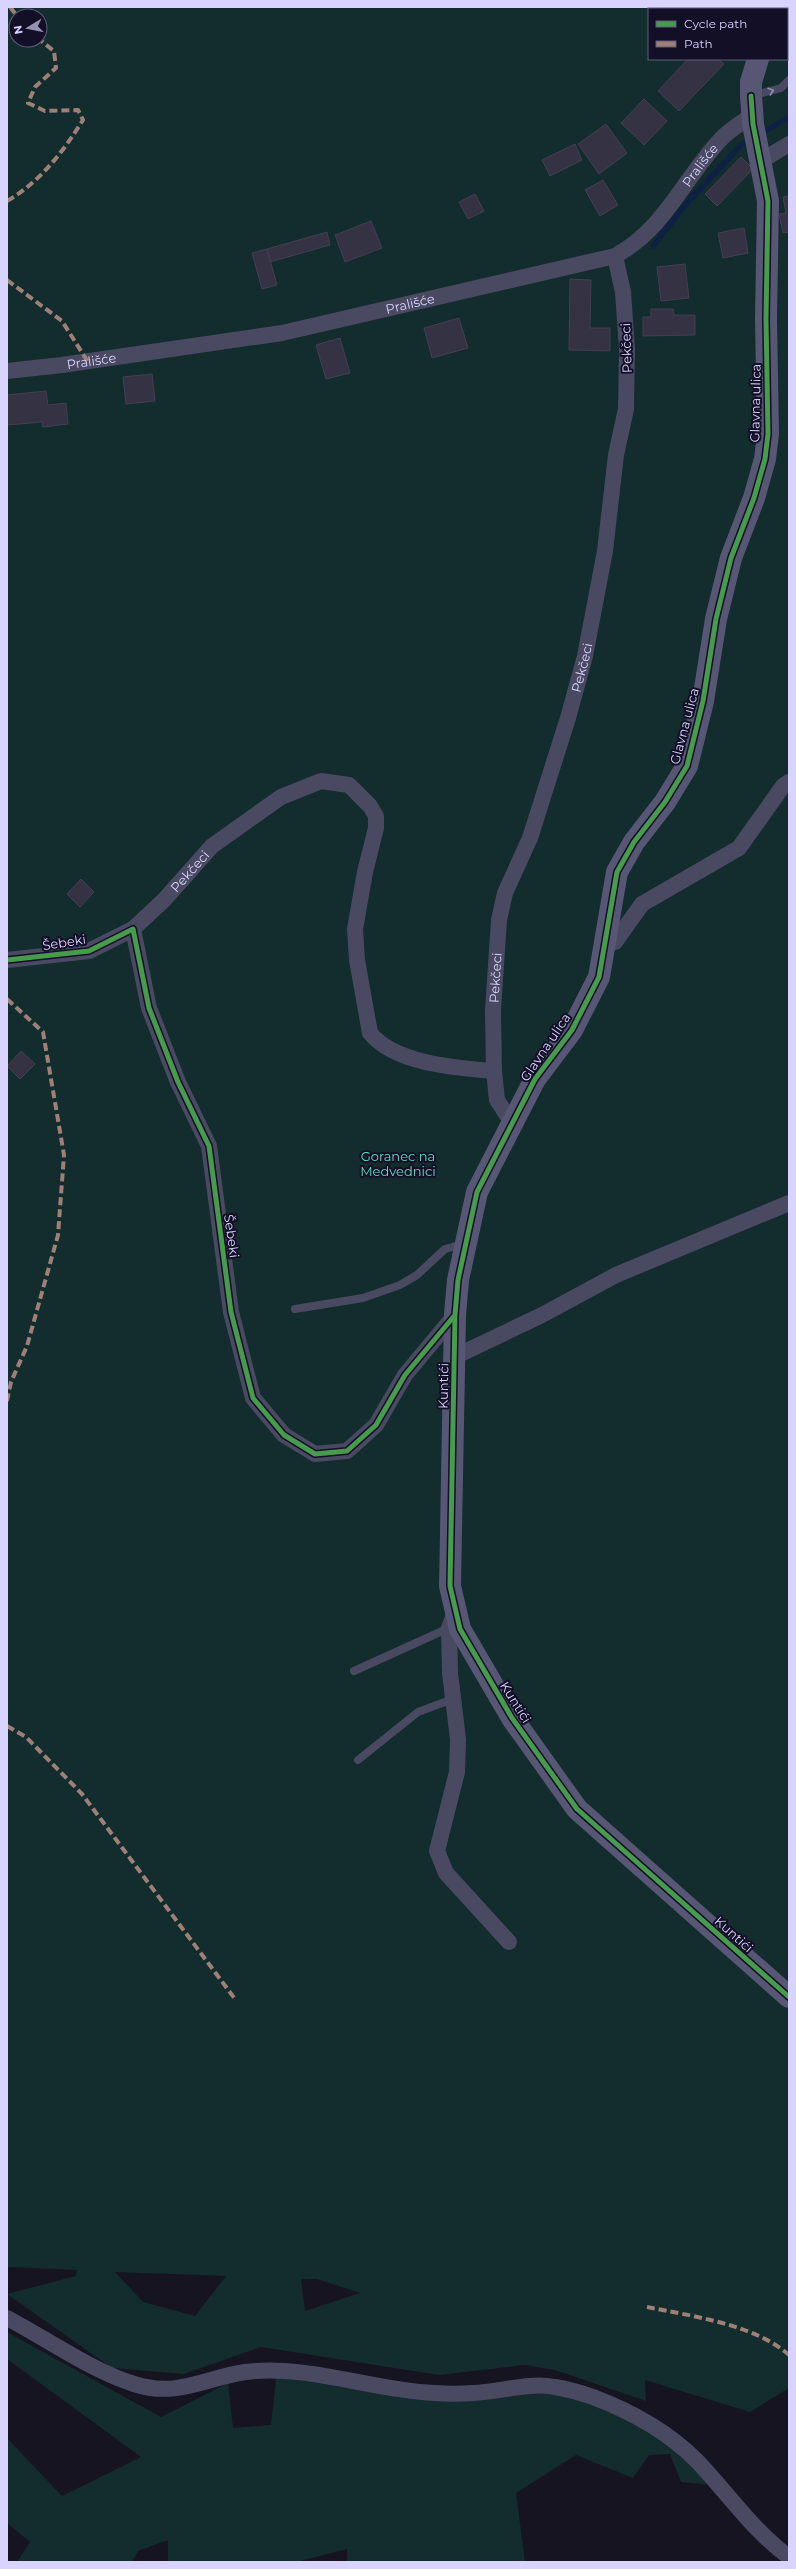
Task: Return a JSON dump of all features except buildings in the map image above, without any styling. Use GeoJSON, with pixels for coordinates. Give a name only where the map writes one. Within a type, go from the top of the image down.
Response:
{"type":"FeatureCollection","features":[{"type":"Feature","properties":{"kind":"street","name":"Glavna ulica"},"geometry":{"type":"LineString","coordinates":[[455,1315],[458,1280],[477,1192],[535,1079],[572,1030],[599,977],[617,872],[634,842],[665,802],[687,766],[703,700],[716,619],[732,558],[754,498],[764,459],[768,434],[766,319],[768,201],[752,112],[751,82],[758,60]]}},
{"type":"Feature","properties":{"kind":"street","name":"Prališće"},"geometry":{"type":"LineString","coordinates":[[7,371],[62,365],[282,333],[615,256],[632,246],[663,217],[721,139],[752,112]]}},
{"type":"Feature","properties":{"kind":"street"},"geometry":{"type":"LineString","coordinates":[[760,153],[789,144]]}},
{"type":"Feature","properties":{"kind":"street","name":"Pekčeci"},"geometry":{"type":"LineString","coordinates":[[512,1123],[496,1100],[494,1071],[493,1010],[499,920],[504,900],[530,838],[568,718],[584,656],[605,551],[616,455],[626,409],[627,349],[623,292],[615,256]]}},
{"type":"Feature","properties":{"kind":"street","name":"Pekčeci"},"geometry":{"type":"LineString","coordinates":[[132,929],[164,900],[212,846],[281,797],[321,781],[349,785],[370,806],[376,816],[376,828],[365,872],[355,929],[357,960],[370,1033],[376,1041],[391,1051],[435,1064],[494,1071]]}},
{"type":"Feature","properties":{"kind":"street"},"geometry":{"type":"LineString","coordinates":[[606,943],[615,942],[642,904],[740,848],[756,822],[783,786],[789,782]]}},
{"type":"Feature","properties":{"kind":"street","name":"Šebeki"},"geometry":{"type":"LineString","coordinates":[[7,960],[89,950],[132,929],[149,1008],[178,1082],[209,1146],[231,1312],[253,1398],[284,1435],[315,1454],[347,1451],[376,1426],[405,1375],[455,1315]]}},
{"type":"Feature","properties":{"kind":"street"},"geometry":{"type":"LineString","coordinates":[[454,1357],[542,1315],[616,1275],[789,1203]]}},
{"type":"Feature","properties":{"kind":"street","name":"Kuntići"},"geometry":{"type":"LineString","coordinates":[[455,1315],[450,1586],[453,1620],[453,1699],[458,1739],[457,1772],[437,1851],[446,1873],[509,1942]]}},
{"type":"Feature","properties":{"kind":"street","name":"Kuntići"},"geometry":{"type":"LineString","coordinates":[[453,1620],[460,1629],[512,1718],[577,1809],[789,1997]]}},
{"type":"Feature","properties":{"kind":"street"},"geometry":{"type":"LineString","coordinates":[[7,2318],[107,2373],[135,2385],[158,2389],[190,2387],[228,2375],[271,2370],[316,2375],[358,2384],[433,2393],[472,2394],[528,2387],[554,2387],[592,2397],[626,2411],[666,2435],[694,2458],[770,2544],[789,2557]]}},
{"type":"Feature","properties":{"kind":"lane"},"geometry":{"type":"LineString","coordinates":[[752,112],[789,80]]}},
{"type":"Feature","properties":{"kind":"lane"},"geometry":{"type":"LineString","coordinates":[[295,1309],[363,1298],[400,1285],[417,1274],[445,1249],[466,1243]]}},
{"type":"Feature","properties":{"kind":"lane"},"geometry":{"type":"LineString","coordinates":[[354,1671],[453,1620]]}},
{"type":"Feature","properties":{"kind":"lane"},"geometry":{"type":"LineString","coordinates":[[358,1760],[418,1712],[453,1699]]}},
{"type":"Feature","properties":{"kind":"green space","name":"Goranec na Medvednici"},"geometry":{"type":"Polygon","coordinates":[[[7,7],[789,7],[789,2388],[750,2412],[645,2380],[646,2401],[555,2370],[525,2365],[439,2375],[261,2347],[184,2374],[112,2368],[7,2294],[76,2276],[77,2270],[7,2267],[7,7]],[[115,2272],[143,2302],[195,2316],[226,2276],[115,2272]],[[301,2279],[305,2311],[360,2293],[317,2279],[301,2279]]]}},
{"type":"Feature","properties":{"kind":"green space"},"geometry":{"type":"Polygon","coordinates":[[[7,2332],[161,2417],[228,2383],[233,2428],[271,2425],[277,2370],[437,2400],[551,2389],[626,2415],[678,2444],[711,2485],[681,2482],[670,2454],[649,2455],[633,2478],[576,2455],[516,2493],[525,2562],[347,2562],[347,2549],[296,2562],[168,2562],[168,2540],[138,2551],[132,2562],[17,2562],[30,2542],[7,2523],[7,2438],[62,2496],[141,2457],[7,2359],[7,2332]]]}},
{"type":"Feature","properties":{"kind":"waterway"},"geometry":{"type":"LineString","coordinates":[[760,134],[789,117]]}},
{"type":"Feature","properties":{"kind":"waterway"},"geometry":{"type":"LineString","coordinates":[[653,246],[685,205],[741,145],[751,139]]}},
{"type":"Feature","properties":{"kind":"marked path"},"geometry":{"type":"LineString","coordinates":[[7,201],[30,185],[50,165],[59,155],[83,120],[78,110],[45,111],[28,103],[35,87],[56,68],[54,51],[48,46]]}},
{"type":"Feature","properties":{"kind":"marked path"},"geometry":{"type":"LineString","coordinates":[[7,280],[62,321],[88,362]]}},
{"type":"Feature","properties":{"kind":"marked path"},"geometry":{"type":"LineString","coordinates":[[7,999],[43,1032],[64,1155],[58,1235],[27,1346],[11,1382],[7,1401]]}},
{"type":"Feature","properties":{"kind":"marked path"},"geometry":{"type":"LineString","coordinates":[[7,1726],[26,1737],[82,1794],[235,1999]]}},
{"type":"Feature","properties":{"kind":"marked path"},"geometry":{"type":"LineString","coordinates":[[647,2307],[702,2318],[740,2329],[775,2344],[789,2355]]}},
{"type":"Feature","properties":{"kind":"cycle path"},"geometry":{"type":"LineString","coordinates":[[751,96],[753,124],[768,201],[766,319],[768,434],[765,459],[754,498],[731,558],[716,619],[703,701],[687,766],[665,802],[634,842],[617,872],[599,977],[572,1030],[535,1079],[477,1192],[458,1280],[455,1315],[450,1586],[460,1629],[512,1718],[577,1809],[789,1997]]}},
{"type":"Feature","properties":{"kind":"cycle path"},"geometry":{"type":"LineString","coordinates":[[7,960],[89,951],[133,929],[149,1008],[178,1082],[209,1146],[231,1312],[253,1398],[284,1435],[315,1454],[347,1451],[376,1425],[405,1375],[455,1315]]}}]}
